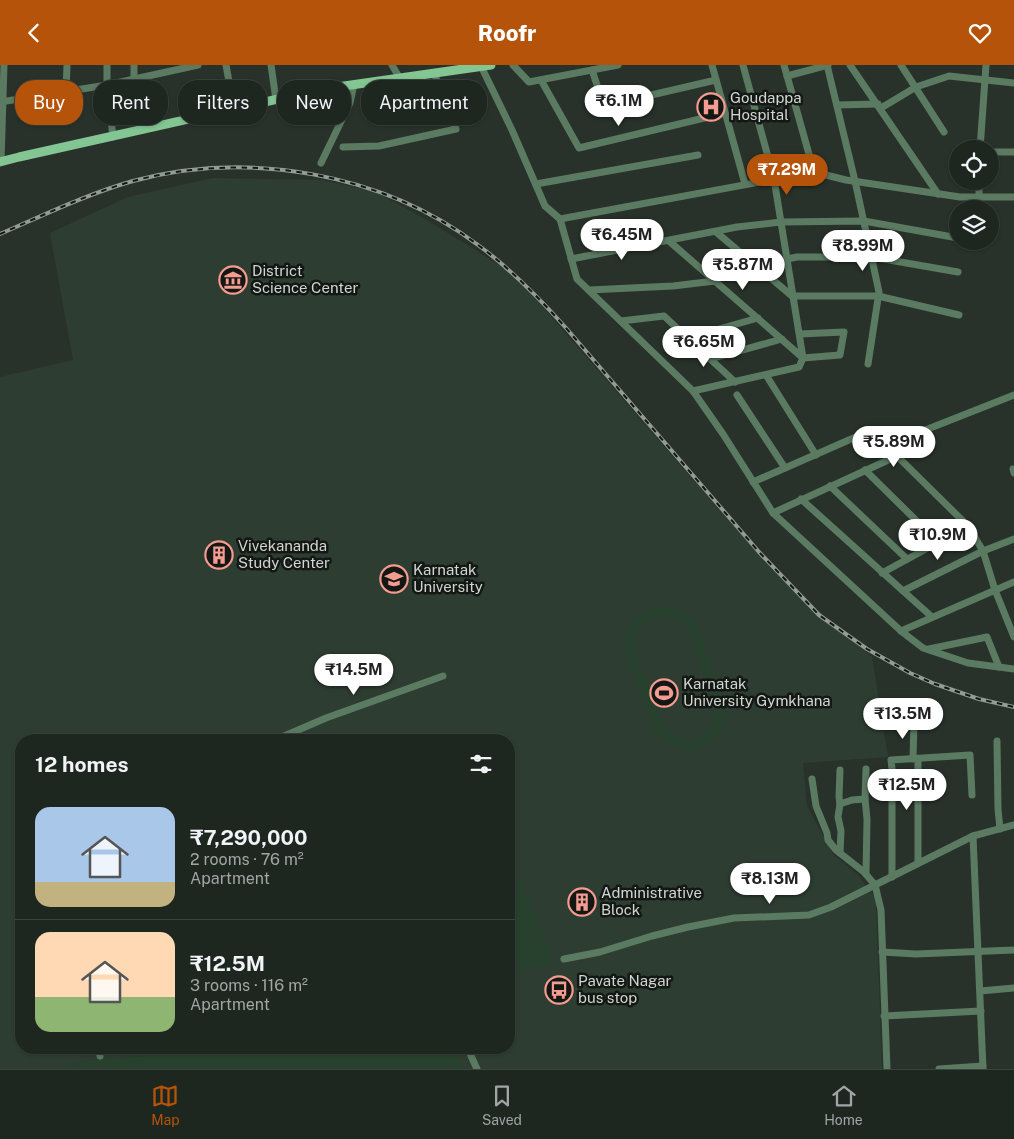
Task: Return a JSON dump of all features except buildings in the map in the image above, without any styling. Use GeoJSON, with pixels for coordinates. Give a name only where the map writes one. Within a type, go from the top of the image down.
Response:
{"type":"FeatureCollection","features":[{"type":"Feature","properties":{"kind":"main road"},"geometry":{"type":"LineString","coordinates":[[267,101],[354,84],[492,65]]}},
{"type":"Feature","properties":{"kind":"main road"},"geometry":{"type":"LineString","coordinates":[[1,162],[178,122]]}},
{"type":"Feature","properties":{"kind":"street"},"geometry":{"type":"LineString","coordinates":[[1,162],[1,102],[4,65]]}},
{"type":"Feature","properties":{"kind":"street"},"geometry":{"type":"LineString","coordinates":[[66,65],[66,80]]}},
{"type":"Feature","properties":{"kind":"street"},"geometry":{"type":"LineString","coordinates":[[107,65],[107,80]]}},
{"type":"Feature","properties":{"kind":"street"},"geometry":{"type":"LineString","coordinates":[[134,65],[134,79]]}},
{"type":"Feature","properties":{"kind":"street"},"geometry":{"type":"LineString","coordinates":[[130,80],[198,65]]}},
{"type":"Feature","properties":{"kind":"street"},"geometry":{"type":"LineString","coordinates":[[226,65],[229,80]]}},
{"type":"Feature","properties":{"kind":"street"},"geometry":{"type":"LineString","coordinates":[[271,65],[276,99]]}},
{"type":"Feature","properties":{"kind":"street"},"geometry":{"type":"LineString","coordinates":[[392,65],[399,77]]}},
{"type":"Feature","properties":{"kind":"street"},"geometry":{"type":"LineString","coordinates":[[513,65],[529,82],[618,65]]}},
{"type":"Feature","properties":{"kind":"street"},"geometry":{"type":"LineString","coordinates":[[712,65],[745,184]]}},
{"type":"Feature","properties":{"kind":"street"},"geometry":{"type":"LineString","coordinates":[[694,391],[799,367],[803,358],[774,179],[743,65]]}},
{"type":"Feature","properties":{"kind":"street"},"geometry":{"type":"LineString","coordinates":[[784,65],[814,172]]}},
{"type":"Feature","properties":{"kind":"street"},"geometry":{"type":"LineString","coordinates":[[787,76],[827,65],[856,181],[878,296],[868,364]]}},
{"type":"Feature","properties":{"kind":"street"},"geometry":{"type":"LineString","coordinates":[[850,65],[938,194]]}},
{"type":"Feature","properties":{"kind":"street"},"geometry":{"type":"LineString","coordinates":[[902,65],[944,132]]}},
{"type":"Feature","properties":{"kind":"street"},"geometry":{"type":"LineString","coordinates":[[981,140],[986,65]]}},
{"type":"Feature","properties":{"kind":"street"},"geometry":{"type":"LineString","coordinates":[[481,66],[512,130],[545,206],[560,219],[577,279],[694,391],[724,434],[773,513],[901,631],[923,647],[968,663],[1014,669]]}},
{"type":"Feature","properties":{"kind":"street"},"geometry":{"type":"LineString","coordinates":[[592,70],[604,106],[716,80]]}},
{"type":"Feature","properties":{"kind":"street"},"geometry":{"type":"LineString","coordinates":[[343,147],[379,146],[456,129],[434,73]]}},
{"type":"Feature","properties":{"kind":"street"},"geometry":{"type":"LineString","coordinates":[[836,105],[879,106],[916,87],[949,76],[1014,83]]}},
{"type":"Feature","properties":{"kind":"street"},"geometry":{"type":"LineString","coordinates":[[541,79],[579,149],[725,113]]}},
{"type":"Feature","properties":{"kind":"street"},"geometry":{"type":"LineString","coordinates":[[321,163],[350,103],[354,84]]}},
{"type":"Feature","properties":{"kind":"street"},"geometry":{"type":"LineString","coordinates":[[1,102],[15,100]]}},
{"type":"Feature","properties":{"kind":"street"},"geometry":{"type":"LineString","coordinates":[[112,125],[113,137]]}},
{"type":"Feature","properties":{"kind":"street"},"geometry":{"type":"LineString","coordinates":[[999,152],[1014,152]]}},
{"type":"Feature","properties":{"kind":"street"},"geometry":{"type":"LineString","coordinates":[[536,185],[698,155]]}},
{"type":"Feature","properties":{"kind":"street"},"geometry":{"type":"LineString","coordinates":[[560,219],[814,172],[856,181],[960,197],[1014,197]]}},
{"type":"Feature","properties":{"kind":"street"},"geometry":{"type":"LineString","coordinates":[[979,190],[979,197]]}},
{"type":"Feature","properties":{"kind":"street"},"geometry":{"type":"LineString","coordinates":[[572,259],[736,227],[781,223],[864,221],[949,236]]}},
{"type":"Feature","properties":{"kind":"street"},"geometry":{"type":"LineString","coordinates":[[716,232],[792,296],[878,296],[959,315]]}},
{"type":"Feature","properties":{"kind":"street"},"geometry":{"type":"LineString","coordinates":[[669,241],[803,358],[840,355],[844,332],[800,334]]}},
{"type":"Feature","properties":{"kind":"street"},"geometry":{"type":"LineString","coordinates":[[787,259],[797,257],[872,257],[958,272]]}},
{"type":"Feature","properties":{"kind":"street"},"geometry":{"type":"LineString","coordinates":[[589,290],[673,286],[715,281]]}},
{"type":"Feature","properties":{"kind":"street"},"geometry":{"type":"LineString","coordinates":[[621,321],[664,316],[735,382]]}},
{"type":"Feature","properties":{"kind":"street"},"geometry":{"type":"LineString","coordinates":[[687,338],[758,318]]}},
{"type":"Feature","properties":{"kind":"street"},"geometry":{"type":"LineString","coordinates":[[710,359],[782,339]]}},
{"type":"Feature","properties":{"kind":"street"},"geometry":{"type":"LineString","coordinates":[[766,375],[816,455]]}},
{"type":"Feature","properties":{"kind":"street"},"geometry":{"type":"LineString","coordinates":[[737,395],[785,468]]}},
{"type":"Feature","properties":{"kind":"street"},"geometry":{"type":"LineString","coordinates":[[897,456],[900,440],[1014,395]]}},
{"type":"Feature","properties":{"kind":"street"},"geometry":{"type":"LineString","coordinates":[[753,482],[858,436]]}},
{"type":"Feature","properties":{"kind":"street"},"geometry":{"type":"LineString","coordinates":[[773,513],[830,485],[897,456]]}},
{"type":"Feature","properties":{"kind":"street"},"geometry":{"type":"LineString","coordinates":[[897,456],[968,525],[983,551],[995,590],[1014,637]]}},
{"type":"Feature","properties":{"kind":"street"},"geometry":{"type":"LineString","coordinates":[[864,470],[938,542]]}},
{"type":"Feature","properties":{"kind":"street"},"geometry":{"type":"LineString","coordinates":[[830,485],[907,559]]}},
{"type":"Feature","properties":{"kind":"street"},"geometry":{"type":"LineString","coordinates":[[801,499],[932,617]]}},
{"type":"Feature","properties":{"kind":"street"},"geometry":{"type":"LineString","coordinates":[[882,573],[968,525]]}},
{"type":"Feature","properties":{"kind":"street"},"geometry":{"type":"LineString","coordinates":[[903,591],[983,551],[1014,539]]}},
{"type":"Feature","properties":{"kind":"street"},"geometry":{"type":"LineString","coordinates":[[901,631],[1014,582]]}},
{"type":"Feature","properties":{"kind":"street"},"geometry":{"type":"LineString","coordinates":[[928,649],[987,637],[998,667]]}},
{"type":"Feature","properties":{"kind":"street"},"geometry":{"type":"LineString","coordinates":[[289,734],[326,718],[443,676]]}},
{"type":"Feature","properties":{"kind":"street"},"geometry":{"type":"LineString","coordinates":[[914,721],[918,863]]}},
{"type":"Feature","properties":{"kind":"street"},"geometry":{"type":"LineString","coordinates":[[997,741],[1000,829]]}},
{"type":"Feature","properties":{"kind":"street"},"geometry":{"type":"LineString","coordinates":[[892,769],[891,760],[970,755],[972,795]]}},
{"type":"Feature","properties":{"kind":"street"},"geometry":{"type":"LineString","coordinates":[[866,769],[866,874]]}},
{"type":"Feature","properties":{"kind":"street"},"geometry":{"type":"LineString","coordinates":[[840,770],[838,797],[840,804],[838,817],[840,853]]}},
{"type":"Feature","properties":{"kind":"street"},"geometry":{"type":"LineString","coordinates":[[812,779],[816,807],[828,840],[840,853],[866,874],[875,885],[881,910],[887,1069]]}},
{"type":"Feature","properties":{"kind":"street"},"geometry":{"type":"LineString","coordinates":[[892,787],[892,877]]}},
{"type":"Feature","properties":{"kind":"street"},"geometry":{"type":"LineString","coordinates":[[840,804],[852,800],[865,799]]}},
{"type":"Feature","properties":{"kind":"street"},"geometry":{"type":"LineString","coordinates":[[564,959],[688,927],[734,918],[809,915],[831,907],[973,836],[1014,825]]}},
{"type":"Feature","properties":{"kind":"street"},"geometry":{"type":"LineString","coordinates":[[938,1069],[983,1068],[973,836]]}},
{"type":"Feature","properties":{"kind":"street"},"geometry":{"type":"LineString","coordinates":[[882,952],[916,954],[1014,950]]}},
{"type":"Feature","properties":{"kind":"street"},"geometry":{"type":"LineString","coordinates":[[980,991],[1014,988]]}},
{"type":"Feature","properties":{"kind":"street"},"geometry":{"type":"LineString","coordinates":[[884,1015],[981,1011]]}},
{"type":"Feature","properties":{"kind":"street"},"geometry":{"type":"LineString","coordinates":[[470,1054],[477,1069]]}},
{"type":"Feature","properties":{"kind":"shaded area","name":"Karnatak University"},"geometry":{"type":"Polygon","coordinates":[[[213,178],[322,180],[373,191],[422,217],[514,274],[737,530],[838,629],[872,657],[888,757],[803,763],[807,806],[833,854],[857,874],[876,898],[882,1069],[0,1069],[0,377],[73,360],[50,233],[128,197],[213,178]]]}},
{"type":"Feature","properties":{"kind":"shaded area"},"geometry":{"type":"Polygon","coordinates":[[[666,606],[676,609],[688,616],[698,628],[725,703],[724,723],[721,729],[713,739],[702,747],[683,750],[663,740],[655,732],[626,656],[625,642],[630,626],[641,614],[666,606]],[[669,618],[651,620],[642,625],[637,632],[636,641],[639,661],[664,726],[681,738],[697,738],[710,727],[716,708],[689,632],[684,626],[669,618]]]}},
{"type":"Feature","properties":{"kind":"shaded area"},"geometry":{"type":"Polygon","coordinates":[[[515,880],[520,880],[554,962],[515,973],[515,880]]]}},
{"type":"Feature","properties":{"kind":"shaded area"},"geometry":{"type":"Polygon","coordinates":[[[177,1054],[459,1054],[464,1069],[61,1069],[87,1060],[177,1054]]]}},
{"type":"Feature","properties":{"kind":"railway"},"geometry":{"type":"LineString","coordinates":[[0,234],[82,198],[116,186],[177,172],[222,168],[268,169],[313,174],[357,185],[400,200],[440,220],[478,245],[524,284],[566,328],[759,552],[819,615],[867,649],[910,673],[979,699],[1014,707]]}},
{"type":"Feature","properties":{"kind":"place","name":"Goudappa Hospital"},"geometry":{"type":"Point","coordinates":[711,107]}},
{"type":"Feature","properties":{"kind":"place","name":"District Science Center"},"geometry":{"type":"Point","coordinates":[233,280]}},
{"type":"Feature","properties":{"kind":"place","name":"Vivekananda Study Center"},"geometry":{"type":"Point","coordinates":[219,555]}},
{"type":"Feature","properties":{"kind":"place","name":"Karnatak University"},"geometry":{"type":"Point","coordinates":[394,579]}},
{"type":"Feature","properties":{"kind":"place","name":"Karnatak University Gymkhana"},"geometry":{"type":"Point","coordinates":[664,693]}},
{"type":"Feature","properties":{"kind":"place","name":"Administrative Block"},"geometry":{"type":"Point","coordinates":[582,902]}},
{"type":"Feature","properties":{"kind":"place","name":"Pavate Nagar bus stop"},"geometry":{"type":"Point","coordinates":[559,990]}}]}
